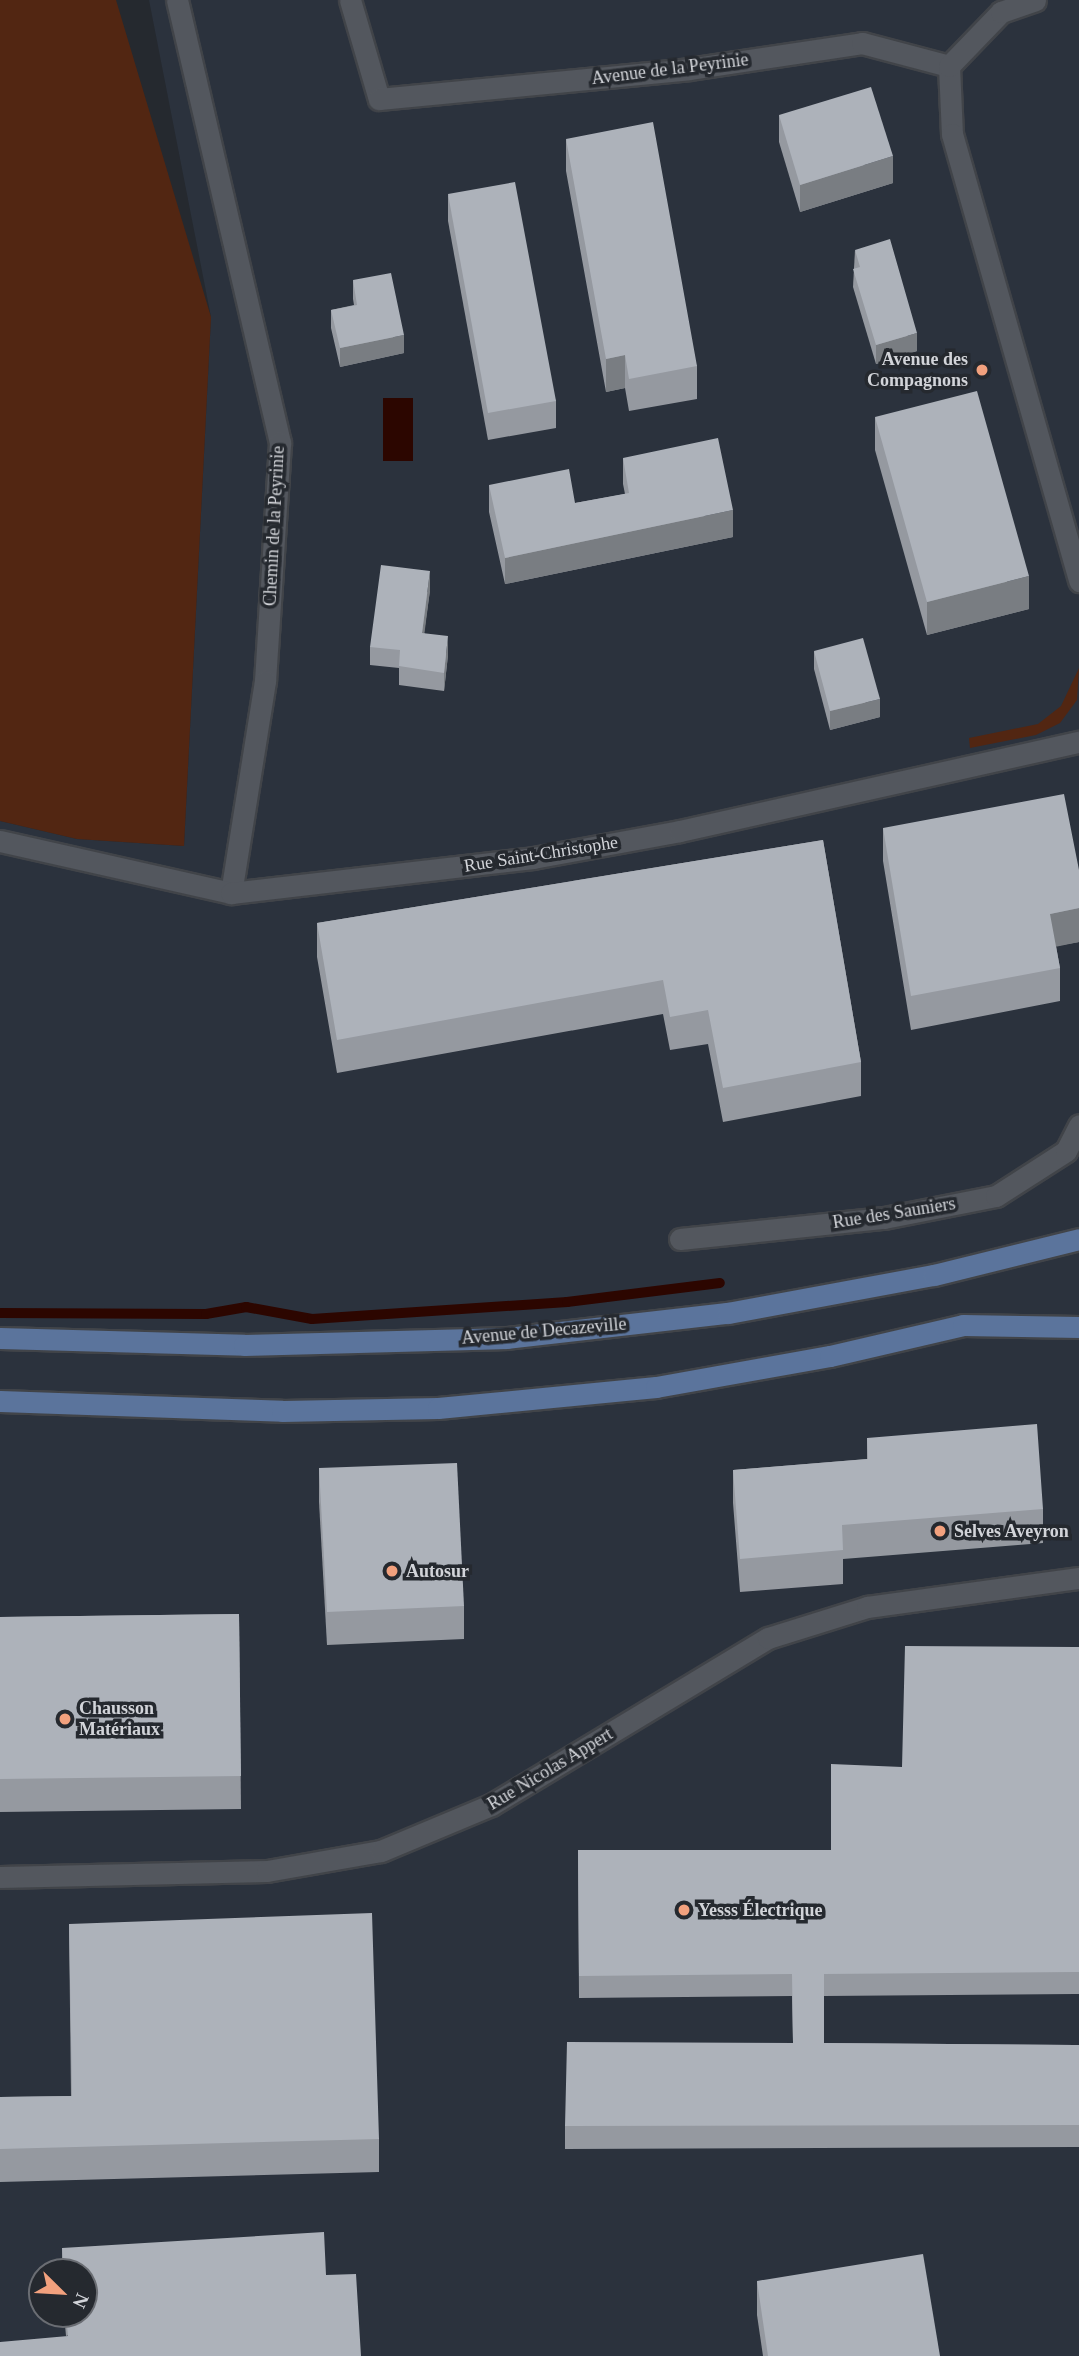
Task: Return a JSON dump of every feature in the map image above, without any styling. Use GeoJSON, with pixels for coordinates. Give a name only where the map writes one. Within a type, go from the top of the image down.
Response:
{"type":"FeatureCollection","features":[{"type":"Feature","properties":{"kind":"main road","name":"Avenue de Decazeville"},"geometry":{"type":"LineString","coordinates":[[0,1338],[244,1345],[507,1338],[728,1313],[934,1275],[1079,1239]]}},
{"type":"Feature","properties":{"kind":"main road"},"geometry":{"type":"LineString","coordinates":[[0,1401],[282,1411],[438,1408],[656,1387],[830,1356],[963,1325],[1079,1327]]}},
{"type":"Feature","properties":{"kind":"street","name":"Chemin de la Peyrinie"},"geometry":{"type":"LineString","coordinates":[[177,0],[280,443],[265,681],[231,893]]}},
{"type":"Feature","properties":{"kind":"street","name":"Avenue de la Peyrinie"},"geometry":{"type":"LineString","coordinates":[[350,0],[379,99],[689,69],[862,43],[949,66]]}},
{"type":"Feature","properties":{"kind":"street"},"geometry":{"type":"LineString","coordinates":[[1035,0],[1001,12],[949,66],[952,134],[1079,581]]}},
{"type":"Feature","properties":{"kind":"street","name":"Rue Saint-Christophe"},"geometry":{"type":"LineString","coordinates":[[0,841],[231,893],[533,858],[680,831],[1079,742]]}},
{"type":"Feature","properties":{"kind":"street","name":"Rue des Sauniers"},"geometry":{"type":"LineString","coordinates":[[680,1239],[884,1218],[996,1196],[1066,1151],[1079,1125]]}},
{"type":"Feature","properties":{"kind":"street","name":"Rue Nicolas Appert"},"geometry":{"type":"LineString","coordinates":[[0,1877],[267,1871],[381,1851],[491,1805],[768,1638],[867,1607],[1079,1578]]}},
{"type":"Feature","properties":{"kind":"shaded area"},"geometry":{"type":"Polygon","coordinates":[[[0,0],[116,0],[211,317],[184,846],[77,839],[0,821],[0,0]]]}},
{"type":"Feature","properties":{"kind":"shaded area"},"geometry":{"type":"Polygon","coordinates":[[[149,0],[1079,0],[1079,2356],[0,2356],[0,821],[77,839],[184,846],[211,317],[149,0]]]}},
{"type":"Feature","properties":{"kind":"shaded area"},"geometry":{"type":"Polygon","coordinates":[[[383,398],[413,398],[413,461],[383,461],[383,398]]]}},
{"type":"Feature","properties":{"kind":"shaded area"},"geometry":{"type":"Polygon","coordinates":[[[1079,668],[1077,700],[1060,723],[1036,735],[970,748],[969,738],[1038,724],[1061,706],[1079,668]]]}},
{"type":"Feature","properties":{"kind":"building"},"geometry":{"type":"Polygon","coordinates":[[[871,87],[893,156],[800,185],[779,115],[871,87]]]}},
{"type":"Feature","properties":{"kind":"building"},"geometry":{"type":"Polygon","coordinates":[[[653,122],[697,366],[629,379],[625,355],[606,359],[566,139],[653,122]]]}},
{"type":"Feature","properties":{"kind":"building"},"geometry":{"type":"Polygon","coordinates":[[[515,182],[556,401],[488,413],[448,194],[515,182]]]}},
{"type":"Feature","properties":{"kind":"building"},"geometry":{"type":"Polygon","coordinates":[[[890,239],[917,333],[876,345],[853,269],[860,267],[855,250],[890,239]]]}},
{"type":"Feature","properties":{"kind":"building"},"geometry":{"type":"Polygon","coordinates":[[[391,273],[404,335],[340,348],[331,310],[357,305],[353,280],[391,273]]]}},
{"type":"Feature","properties":{"kind":"building"},"geometry":{"type":"Polygon","coordinates":[[[977,391],[1029,576],[927,602],[875,417],[977,391]]]}},
{"type":"Feature","properties":{"kind":"building"},"geometry":{"type":"Polygon","coordinates":[[[718,438],[733,510],[505,558],[489,485],[569,469],[575,503],[629,493],[623,458],[718,438]]]}},
{"type":"Feature","properties":{"kind":"building"},"geometry":{"type":"Polygon","coordinates":[[[381,565],[430,571],[422,633],[448,636],[444,673],[399,666],[400,650],[370,647],[381,565]]]}},
{"type":"Feature","properties":{"kind":"building"},"geometry":{"type":"Polygon","coordinates":[[[863,638],[880,699],[830,711],[814,651],[863,638]]]}},
{"type":"Feature","properties":{"kind":"building"},"geometry":{"type":"Polygon","coordinates":[[[1064,794],[1079,870],[1079,908],[1050,914],[1060,968],[911,996],[883,828],[1064,794]]]}},
{"type":"Feature","properties":{"kind":"building"},"geometry":{"type":"Polygon","coordinates":[[[823,840],[861,1062],[723,1088],[708,1010],[670,1017],[663,980],[337,1040],[317,923],[823,840]]]}},
{"type":"Feature","properties":{"kind":"building"},"geometry":{"type":"Polygon","coordinates":[[[1037,1424],[1043,1509],[842,1525],[843,1550],[740,1559],[733,1470],[868,1459],[867,1438],[1037,1424]]]}},
{"type":"Feature","properties":{"kind":"building","name":"Autosur"},"geometry":{"type":"Polygon","coordinates":[[[457,1463],[464,1606],[327,1612],[319,1468],[457,1463]]]}},
{"type":"Feature","properties":{"kind":"building"},"geometry":{"type":"Polygon","coordinates":[[[239,1614],[241,1776],[0,1779],[0,1617],[239,1614]]]}},
{"type":"Feature","properties":{"kind":"building"},"geometry":{"type":"Polygon","coordinates":[[[905,1646],[1079,1647],[1079,1972],[824,1974],[824,2043],[1079,2045],[1079,2125],[565,2126],[567,2042],[793,2043],[792,1974],[579,1976],[578,1850],[831,1850],[831,1764],[902,1767],[905,1646]]]}},
{"type":"Feature","properties":{"kind":"building"},"geometry":{"type":"Polygon","coordinates":[[[372,1913],[379,2139],[0,2149],[0,2097],[72,2096],[69,1924],[372,1913]]]}},
{"type":"Feature","properties":{"kind":"building"},"geometry":{"type":"Polygon","coordinates":[[[324,2232],[326,2275],[356,2274],[361,2356],[0,2356],[0,2342],[68,2336],[67,2328],[98,2328],[98,2258],[63,2258],[62,2248],[324,2232]]]}},
{"type":"Feature","properties":{"kind":"building"},"geometry":{"type":"Polygon","coordinates":[[[923,2254],[940,2356],[768,2356],[757,2281],[923,2254]]]}},
{"type":"Feature","properties":{"kind":"waterway"},"geometry":{"type":"LineString","coordinates":[[0,1313],[206,1314],[246,1307],[312,1319],[567,1302],[720,1283]]}},
{"type":"Feature","properties":{"kind":"place","name":"Avenue des Compagnons"},"geometry":{"type":"Point","coordinates":[982,370]}},
{"type":"Feature","properties":{"kind":"place","name":"Selves Aveyron"},"geometry":{"type":"Point","coordinates":[940,1531]}},
{"type":"Feature","properties":{"kind":"place","name":"Autosur"},"geometry":{"type":"Point","coordinates":[392,1571]}},
{"type":"Feature","properties":{"kind":"place","name":"Chausson Matériaux"},"geometry":{"type":"Point","coordinates":[65,1719]}},
{"type":"Feature","properties":{"kind":"place","name":"Yesss Électrique"},"geometry":{"type":"Point","coordinates":[684,1910]}}]}
